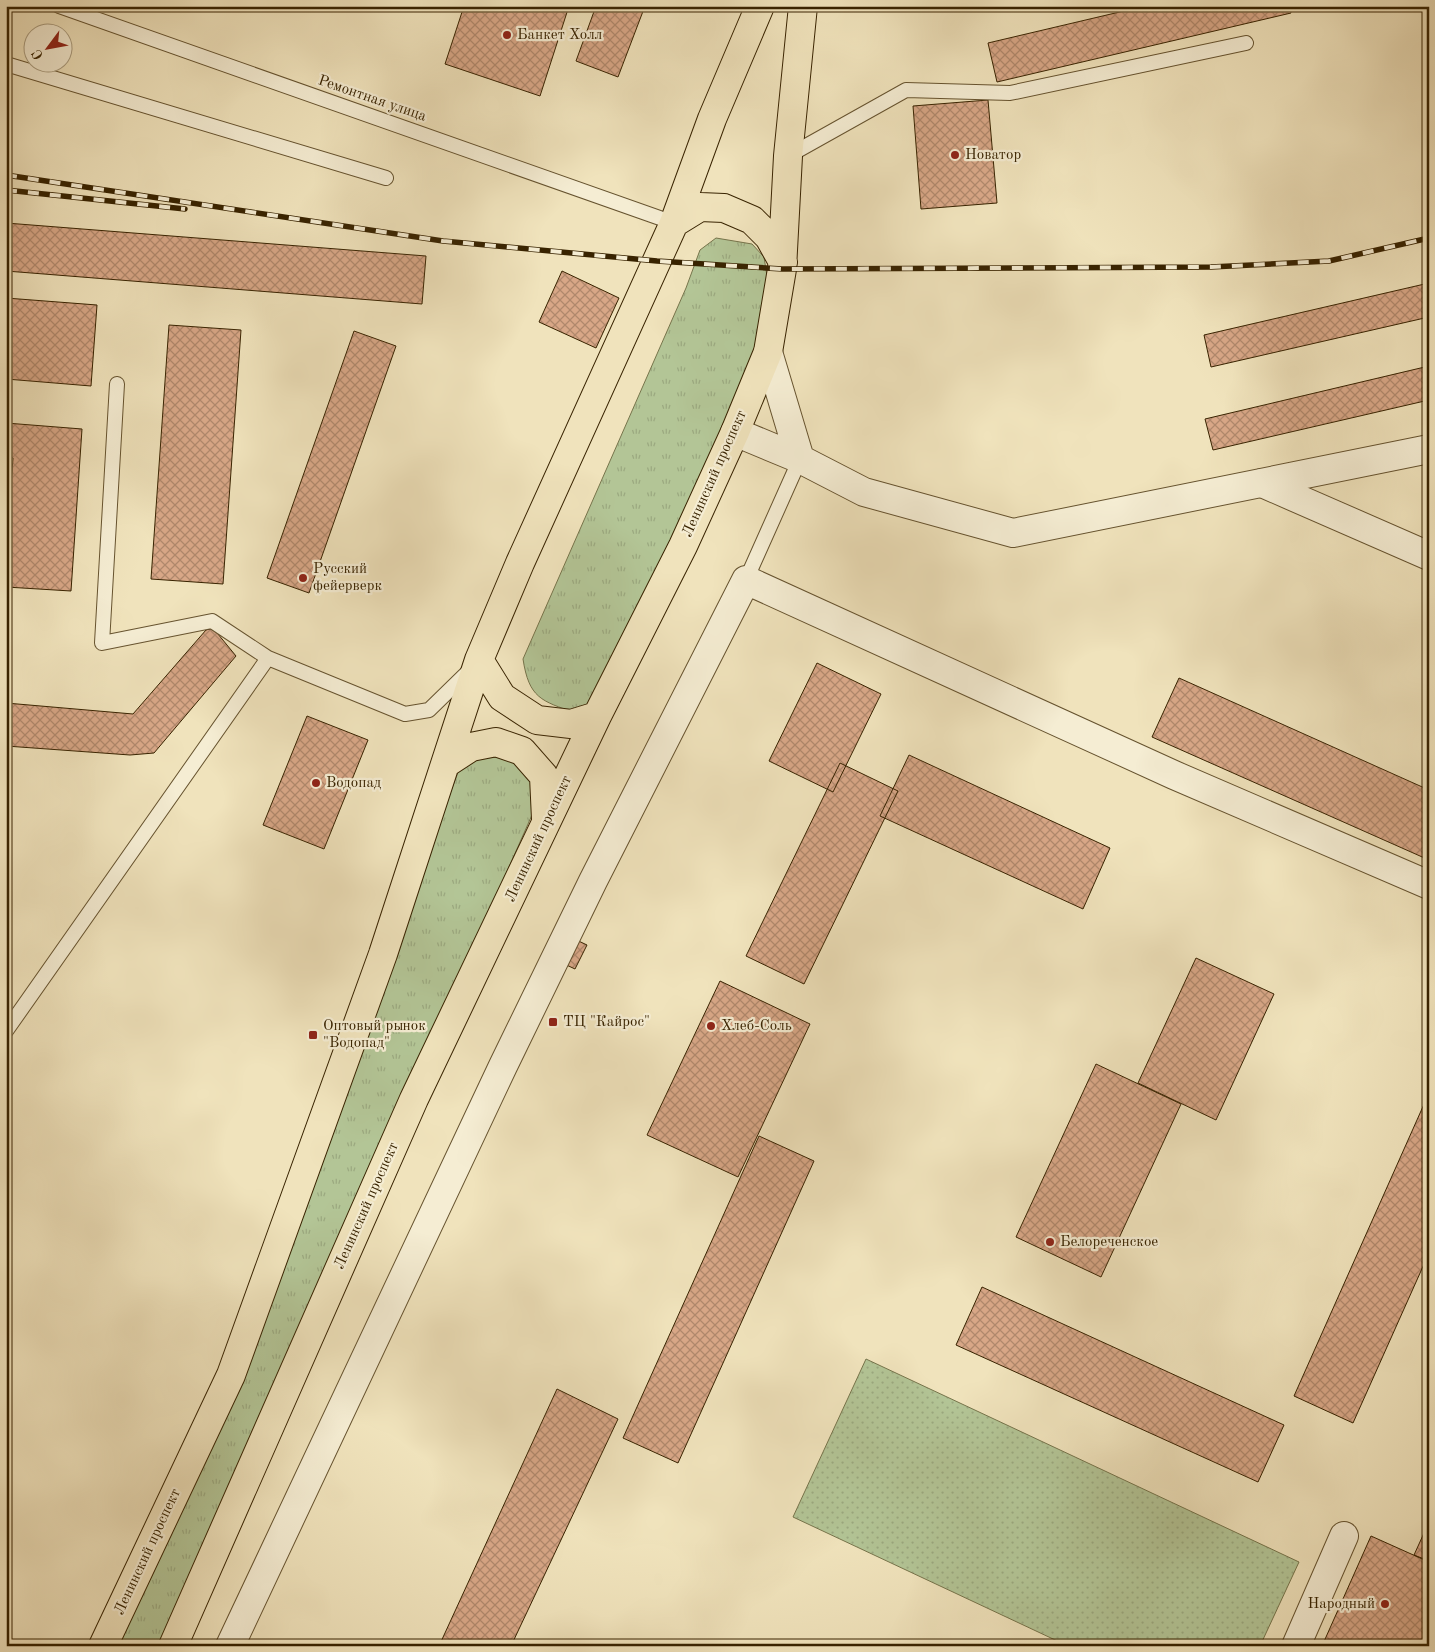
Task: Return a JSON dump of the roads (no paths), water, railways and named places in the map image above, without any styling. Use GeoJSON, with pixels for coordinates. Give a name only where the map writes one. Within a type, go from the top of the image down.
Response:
{"type":"FeatureCollection","features":[{"type":"Feature","properties":{"kind":"main road","name":"Ленинский проспект"},"geometry":{"type":"LineString","coordinates":[[103,1646],[231,1376],[383,954],[480,660],[520,563],[674,223],[712,119],[760,6]]}},
{"type":"Feature","properties":{"kind":"main road","name":"Ленинский проспект"},"geometry":{"type":"LineString","coordinates":[[173,1646],[414,1099],[597,716],[683,546],[735,432],[768,352],[783,262],[788,156],[804,6]]}},
{"type":"Feature","properties":{"kind":"main road"},"geometry":{"type":"LineString","coordinates":[[674,223],[700,207],[724,208],[752,220],[769,237],[783,262]]}},
{"type":"Feature","properties":{"kind":"main road"},"geometry":{"type":"LineString","coordinates":[[480,660],[502,697],[537,720],[571,724],[597,716]]}},
{"type":"Feature","properties":{"kind":"main road"},"geometry":{"type":"LineString","coordinates":[[445,764],[470,747],[496,742],[522,750],[544,776],[546,824]]}},
{"type":"Feature","properties":{"kind":"street"},"geometry":{"type":"LineString","coordinates":[[768,352],[800,458]]}},
{"type":"Feature","properties":{"kind":"street"},"geometry":{"type":"LineString","coordinates":[[735,432],[800,458],[864,492],[1013,533],[1429,450]]}},
{"type":"Feature","properties":{"kind":"street"},"geometry":{"type":"LineString","coordinates":[[1262,483],[1429,556]]}},
{"type":"Feature","properties":{"kind":"street"},"geometry":{"type":"LineString","coordinates":[[230,1646],[524,1022],[602,863],[746,580],[1174,775],[1429,885]]}},
{"type":"Feature","properties":{"kind":"street"},"geometry":{"type":"LineString","coordinates":[[1296,1646],[1344,1536]]}},
{"type":"Feature","properties":{"kind":"lane","name":"Ремонтная улица"},"geometry":{"type":"LineString","coordinates":[[59,6],[674,223]]}},
{"type":"Feature","properties":{"kind":"lane"},"geometry":{"type":"LineString","coordinates":[[788,156],[906,90],[1010,92],[1246,43]]}},
{"type":"Feature","properties":{"kind":"lane"},"geometry":{"type":"LineString","coordinates":[[6,64],[386,178]]}},
{"type":"Feature","properties":{"kind":"lane"},"geometry":{"type":"LineString","coordinates":[[117,384],[102,643],[212,620],[268,658],[405,714],[429,710],[480,660]]}},
{"type":"Feature","properties":{"kind":"lane"},"geometry":{"type":"LineString","coordinates":[[746,580],[800,458]]}},
{"type":"Feature","properties":{"kind":"lane"},"geometry":{"type":"LineString","coordinates":[[6,1031],[268,658]]}},
{"type":"Feature","properties":{"kind":"railway"},"geometry":{"type":"LineString","coordinates":[[6,175],[443,241],[657,261],[782,269],[1211,267],[1329,261],[1429,238]]}},
{"type":"Feature","properties":{"kind":"railway"},"geometry":{"type":"LineString","coordinates":[[6,190],[185,209]]}},
{"type":"Feature","properties":{"kind":"place","name":"Банкет Холл"},"geometry":{"type":"Point","coordinates":[507,35]}},
{"type":"Feature","properties":{"kind":"place","name":"Новатор"},"geometry":{"type":"Point","coordinates":[955,155]}},
{"type":"Feature","properties":{"kind":"place","name":"Русский фейерверк"},"geometry":{"type":"Point","coordinates":[303,578]}},
{"type":"Feature","properties":{"kind":"place","name":"Водопад"},"geometry":{"type":"Point","coordinates":[316,783]}},
{"type":"Feature","properties":{"kind":"place","name":"ТЦ \"Кайрос\""},"geometry":{"type":"Point","coordinates":[553,1022]}},
{"type":"Feature","properties":{"kind":"place","name":"Хлеб-Соль"},"geometry":{"type":"Point","coordinates":[711,1026]}},
{"type":"Feature","properties":{"kind":"place","name":"Оптовый рынок \"Водопад\""},"geometry":{"type":"Point","coordinates":[313,1035]}},
{"type":"Feature","properties":{"kind":"place","name":"Белореченское"},"geometry":{"type":"Point","coordinates":[1050,1242]}},
{"type":"Feature","properties":{"kind":"place","name":"Народный"},"geometry":{"type":"Point","coordinates":[1385,1604]}}]}
